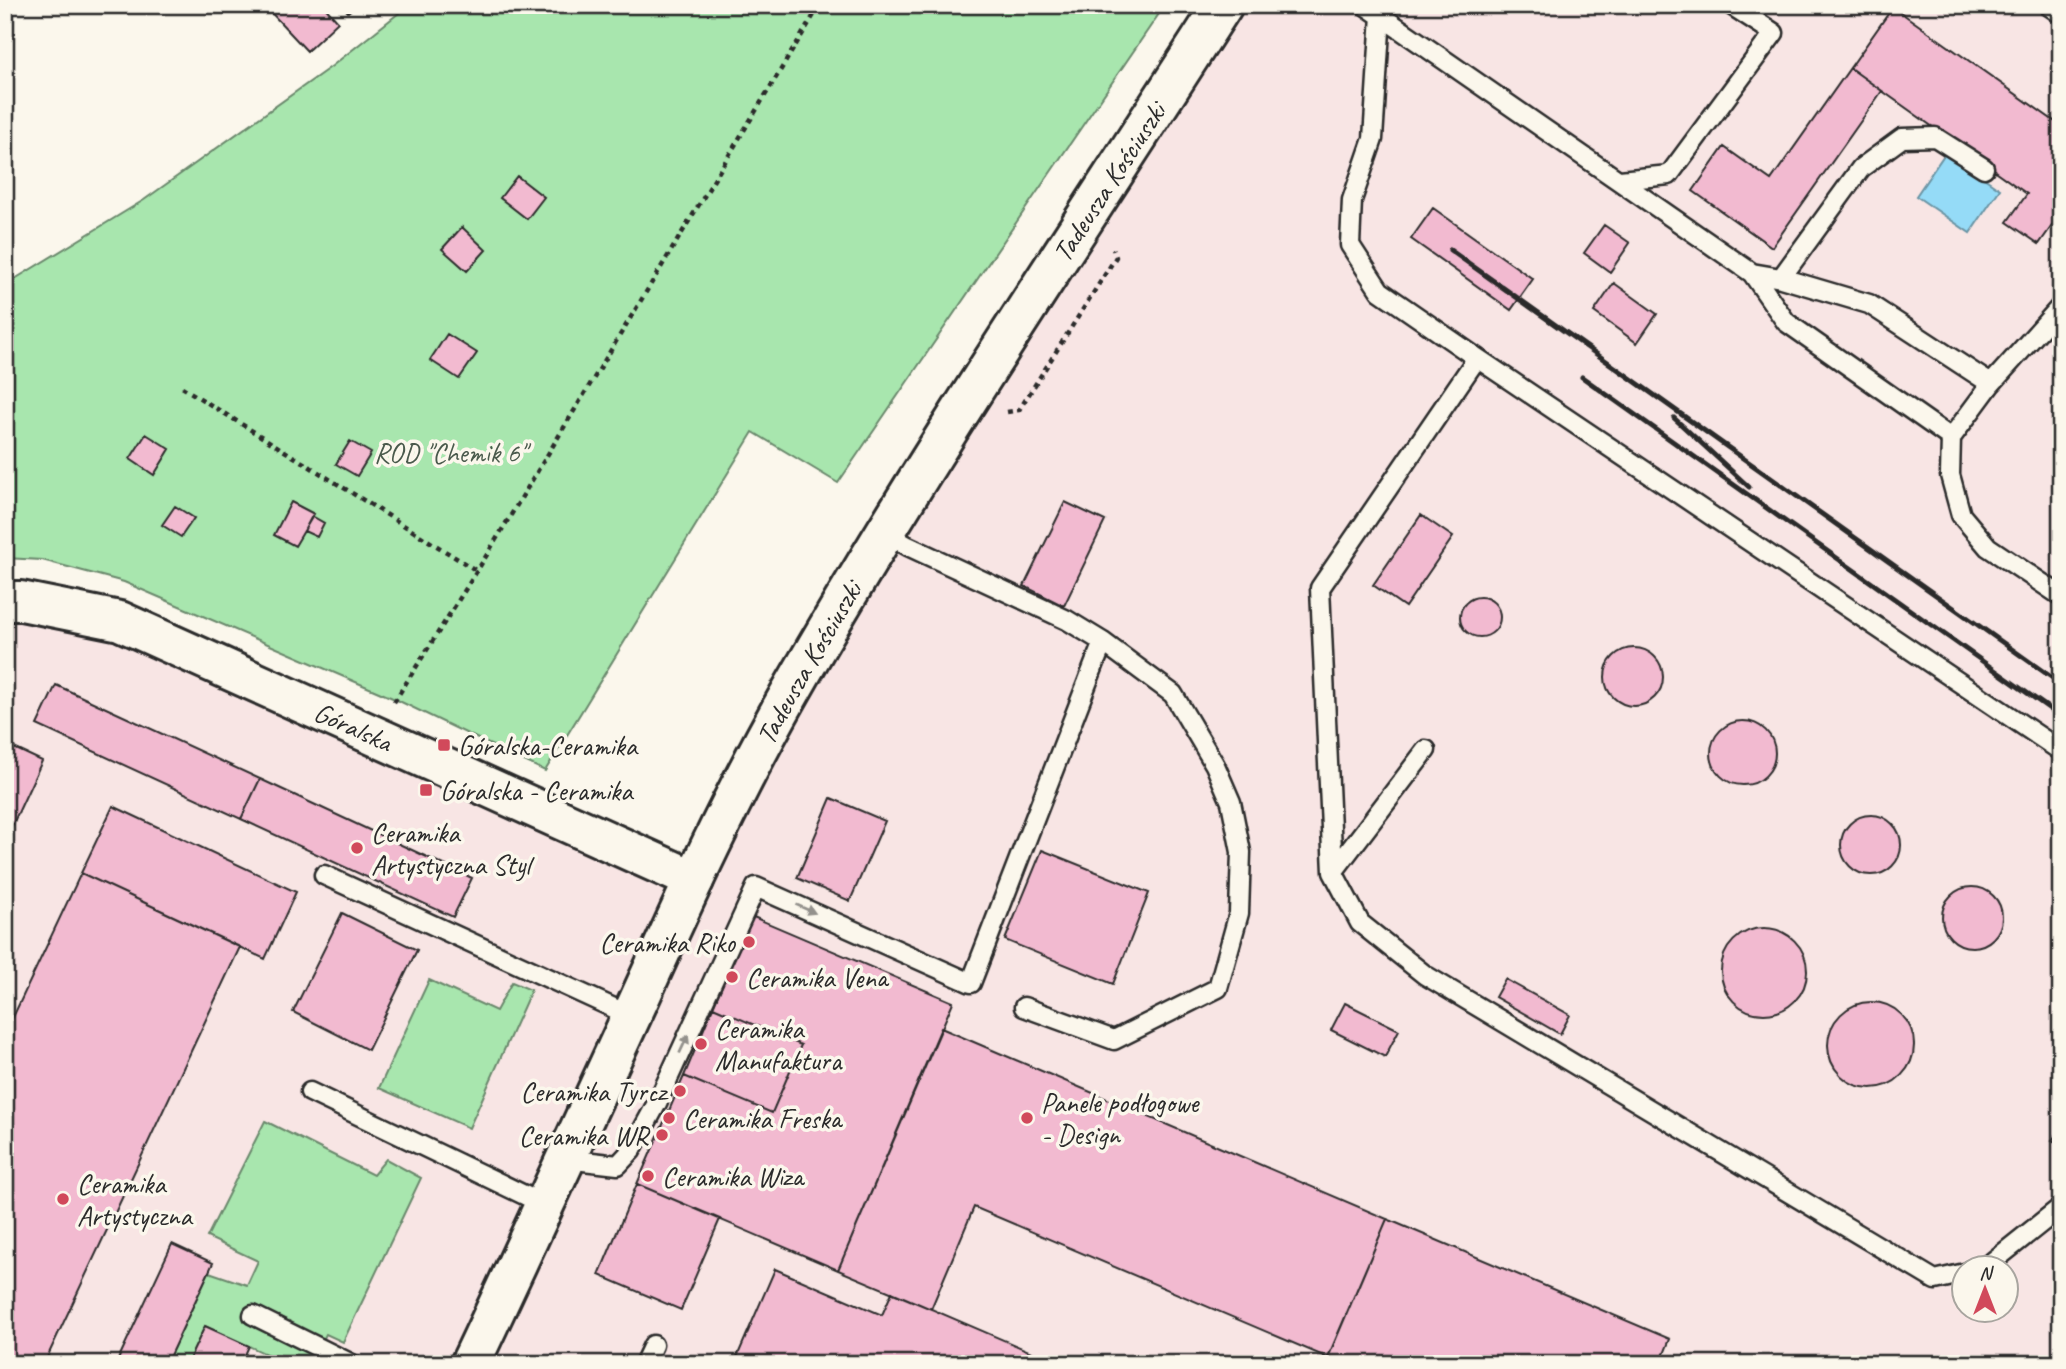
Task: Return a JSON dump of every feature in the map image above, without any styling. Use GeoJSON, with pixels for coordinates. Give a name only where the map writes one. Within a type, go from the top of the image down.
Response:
{"type":"FeatureCollection","features":[{"type":"Feature","properties":{"kind":"main road","name":"Tadeusza Kościuszki"},"geometry":{"type":"LineString","coordinates":[[470,1364],[694,880],[789,694],[885,533],[1223,5]]}},
{"type":"Feature","properties":{"kind":"main road","name":"Góralska"},"geometry":{"type":"LineString","coordinates":[[5,601],[21,601],[120,621],[694,880]]}},
{"type":"Feature","properties":{"kind":"lane"},"geometry":{"type":"LineString","coordinates":[[1365,5],[1752,273],[1786,322],[1951,438]]}},
{"type":"Feature","properties":{"kind":"lane"},"geometry":{"type":"LineString","coordinates":[[1620,180],[1669,175],[1773,33],[1731,5]]}},
{"type":"Feature","properties":{"kind":"lane"},"geometry":{"type":"LineString","coordinates":[[2048,5],[2061,14]]}},
{"type":"Feature","properties":{"kind":"lane"},"geometry":{"type":"LineString","coordinates":[[1381,15],[1373,139],[1352,200],[1350,244],[1380,291],[2061,751]]}},
{"type":"Feature","properties":{"kind":"lane"},"geometry":{"type":"LineString","coordinates":[[1781,278],[1861,168],[1902,138],[1935,137],[1984,168]]}},
{"type":"Feature","properties":{"kind":"lane"},"geometry":{"type":"LineString","coordinates":[[1752,273],[1781,278],[1869,304],[1991,384]]}},
{"type":"Feature","properties":{"kind":"lane"},"geometry":{"type":"LineString","coordinates":[[2061,306],[1991,384],[1951,438],[1950,475],[1961,515],[1988,547],[2061,596]]}},
{"type":"Feature","properties":{"kind":"lane"},"geometry":{"type":"LineString","coordinates":[[1477,358],[1320,588],[1333,872],[1360,923],[1424,975],[1935,1280],[1951,1276]]}},
{"type":"Feature","properties":{"kind":"lane"},"geometry":{"type":"LineString","coordinates":[[885,533],[1067,620],[1103,642],[1173,694],[1214,765],[1231,802],[1241,852],[1239,913],[1218,988],[1114,1040],[1024,1007]]}},
{"type":"Feature","properties":{"kind":"lane"},"geometry":{"type":"LineString","coordinates":[[566,1159],[618,1165],[631,1151],[657,1103],[756,887],[971,983],[1103,642]]}},
{"type":"Feature","properties":{"kind":"lane"},"geometry":{"type":"LineString","coordinates":[[1333,872],[1426,750]]}},
{"type":"Feature","properties":{"kind":"lane"},"geometry":{"type":"LineString","coordinates":[[324,875],[631,1016]]}},
{"type":"Feature","properties":{"kind":"lane"},"geometry":{"type":"LineString","coordinates":[[310,1092],[545,1205]]}},
{"type":"Feature","properties":{"kind":"lane"},"geometry":{"type":"LineString","coordinates":[[2002,1254],[2061,1207]]}},
{"type":"Feature","properties":{"kind":"lane"},"geometry":{"type":"LineString","coordinates":[[253,1315],[352,1364]]}},
{"type":"Feature","properties":{"kind":"lane"},"geometry":{"type":"LineString","coordinates":[[644,1364],[653,1345]]}},
{"type":"Feature","properties":{"kind":"path"},"geometry":{"type":"LineString","coordinates":[[373,735],[477,571],[820,5]]}},
{"type":"Feature","properties":{"kind":"path"},"geometry":{"type":"LineString","coordinates":[[182,387],[477,571]]}},
{"type":"Feature","properties":{"kind":"shaded area"},"geometry":{"type":"Polygon","coordinates":[[[1223,5],[2061,5],[2061,1364],[5,1364],[5,601],[120,621],[693,880],[1223,5]]]}},
{"type":"Feature","properties":{"kind":"green space","name":"ROD \"Chemik 6\""},"geometry":{"type":"Polygon","coordinates":[[[409,5],[1165,5],[838,483],[753,432],[545,771],[395,699],[124,582],[42,560],[5,558],[5,285],[144,200],[332,66],[409,5]]]}},
{"type":"Feature","properties":{"kind":"green space"},"geometry":{"type":"Polygon","coordinates":[[[429,980],[496,1011],[512,982],[531,990],[469,1128],[379,1088],[429,980]]]}},
{"type":"Feature","properties":{"kind":"green space"},"geometry":{"type":"Polygon","coordinates":[[[265,1121],[373,1175],[386,1159],[421,1178],[343,1342],[326,1334],[311,1364],[288,1364],[205,1326],[187,1364],[166,1364],[209,1272],[247,1285],[258,1261],[207,1237],[265,1121]]]}},
{"type":"Feature","properties":{"kind":"water"},"geometry":{"type":"Polygon","coordinates":[[[1946,152],[2000,189],[1970,233],[1916,196],[1946,152]]]}},
{"type":"Feature","properties":{"kind":"building"},"geometry":{"type":"Polygon","coordinates":[[[264,5],[323,5],[338,22],[307,51],[264,5]]]}},
{"type":"Feature","properties":{"kind":"building"},"geometry":{"type":"Polygon","coordinates":[[[342,5],[356,5],[348,12],[342,5]]]}},
{"type":"Feature","properties":{"kind":"building"},"geometry":{"type":"Polygon","coordinates":[[[1893,7],[2061,126],[2061,213],[2039,244],[2007,222],[2027,194],[1850,68],[1893,7]]]}},
{"type":"Feature","properties":{"kind":"building"},"geometry":{"type":"Polygon","coordinates":[[[1850,68],[1882,91],[1772,247],[1693,191],[1724,147],[1771,180],[1850,68]]]}},
{"type":"Feature","properties":{"kind":"building"},"geometry":{"type":"Polygon","coordinates":[[[517,176],[544,197],[527,219],[500,198],[517,176]]]}},
{"type":"Feature","properties":{"kind":"building"},"geometry":{"type":"Polygon","coordinates":[[[1433,208],[1533,279],[1511,310],[1411,239],[1433,208]]]}},
{"type":"Feature","properties":{"kind":"building"},"geometry":{"type":"Polygon","coordinates":[[[1604,225],[1630,243],[1610,272],[1584,253],[1604,225]]]}},
{"type":"Feature","properties":{"kind":"building"},"geometry":{"type":"Polygon","coordinates":[[[462,227],[486,250],[467,271],[442,249],[462,227]]]}},
{"type":"Feature","properties":{"kind":"building"},"geometry":{"type":"Polygon","coordinates":[[[1614,283],[1657,314],[1637,343],[1594,312],[1614,283]]]}},
{"type":"Feature","properties":{"kind":"building"},"geometry":{"type":"Polygon","coordinates":[[[447,334],[477,353],[459,379],[430,360],[447,334]]]}},
{"type":"Feature","properties":{"kind":"building"},"geometry":{"type":"Polygon","coordinates":[[[146,434],[170,449],[154,475],[130,459],[146,434]]]}},
{"type":"Feature","properties":{"kind":"building"},"geometry":{"type":"Polygon","coordinates":[[[350,441],[371,453],[357,476],[336,464],[350,441]]]}},
{"type":"Feature","properties":{"kind":"building"},"geometry":{"type":"Polygon","coordinates":[[[291,502],[314,514],[295,546],[274,535],[291,502]]]}},
{"type":"Feature","properties":{"kind":"building"},"geometry":{"type":"Polygon","coordinates":[[[1065,502],[1105,521],[1064,606],[1024,586],[1065,502]]]}},
{"type":"Feature","properties":{"kind":"building"},"geometry":{"type":"Polygon","coordinates":[[[175,506],[194,518],[181,537],[162,525],[175,506]]]}},
{"type":"Feature","properties":{"kind":"building"},"geometry":{"type":"Polygon","coordinates":[[[1421,515],[1453,537],[1405,607],[1373,585],[1421,515]]]}},
{"type":"Feature","properties":{"kind":"building"},"geometry":{"type":"Polygon","coordinates":[[[312,516],[324,523],[317,537],[304,531],[312,516]]]}},
{"type":"Feature","properties":{"kind":"building"},"geometry":{"type":"Polygon","coordinates":[[[1480,597],[1494,603],[1500,617],[1494,631],[1480,637],[1466,631],[1460,617],[1466,603],[1480,597]]]}},
{"type":"Feature","properties":{"kind":"building"},"geometry":{"type":"Polygon","coordinates":[[[1634,648],[1645,650],[1658,661],[1663,677],[1661,688],[1650,701],[1634,706],[1623,704],[1610,693],[1605,677],[1607,666],[1618,653],[1634,648]]]}},
{"type":"Feature","properties":{"kind":"building"},"geometry":{"type":"Polygon","coordinates":[[[56,685],[260,779],[241,819],[37,725],[56,685]]]}},
{"type":"Feature","properties":{"kind":"building"},"geometry":{"type":"Polygon","coordinates":[[[1743,721],[1761,727],[1769,735],[1775,753],[1769,771],[1761,779],[1743,785],[1725,779],[1717,771],[1711,753],[1717,735],[1725,727],[1743,721]]]}},
{"type":"Feature","properties":{"kind":"building"},"geometry":{"type":"Polygon","coordinates":[[[14,748],[42,761],[5,841],[5,766],[14,748]]]}},
{"type":"Feature","properties":{"kind":"building","name":"Ceramika Artystyczna Styl"},"geometry":{"type":"Polygon","coordinates":[[[260,779],[472,878],[453,917],[241,819],[260,779]]]}},
{"type":"Feature","properties":{"kind":"building"},"geometry":{"type":"Polygon","coordinates":[[[831,798],[885,821],[850,901],[797,878],[831,798]]]}},
{"type":"Feature","properties":{"kind":"building"},"geometry":{"type":"Polygon","coordinates":[[[113,806],[296,892],[265,959],[81,873],[113,806]]]}},
{"type":"Feature","properties":{"kind":"building"},"geometry":{"type":"Polygon","coordinates":[[[1871,815],[1888,820],[1896,828],[1901,845],[1896,862],[1888,870],[1871,875],[1854,870],[1846,862],[1841,845],[1846,828],[1854,820],[1871,815]]]}},
{"type":"Feature","properties":{"kind":"building"},"geometry":{"type":"Polygon","coordinates":[[[1042,850],[1149,893],[1113,984],[1005,940],[1042,850]]]}},
{"type":"Feature","properties":{"kind":"building","name":"Ceramika Artystyczna"},"geometry":{"type":"Polygon","coordinates":[[[81,873],[240,947],[44,1364],[5,1364],[5,1034],[81,873]]]}},
{"type":"Feature","properties":{"kind":"building"},"geometry":{"type":"Polygon","coordinates":[[[1972,887],[1993,896],[2002,917],[1993,938],[1972,947],[1951,938],[1942,917],[1951,896],[1972,887]]]}},
{"type":"Feature","properties":{"kind":"building"},"geometry":{"type":"Polygon","coordinates":[[[342,913],[417,950],[368,1050],[293,1012],[342,913]]]}},
{"type":"Feature","properties":{"kind":"building"},"geometry":{"type":"Polygon","coordinates":[[[751,916],[953,1002],[838,1270],[637,1184],[684,1076],[772,1113],[801,1045],[713,1007],[751,916]]]}},
{"type":"Feature","properties":{"kind":"building"},"geometry":{"type":"Polygon","coordinates":[[[1764,928],[1788,935],[1800,947],[1807,971],[1800,995],[1788,1007],[1764,1014],[1740,1007],[1728,995],[1721,971],[1728,947],[1740,935],[1764,928]]]}},
{"type":"Feature","properties":{"kind":"building"},"geometry":{"type":"Polygon","coordinates":[[[1505,979],[1570,1015],[1560,1034],[1495,997],[1505,979]]]}},
{"type":"Feature","properties":{"kind":"building"},"geometry":{"type":"Polygon","coordinates":[[[1871,1002],[1895,1009],[1907,1021],[1914,1045],[1907,1069],[1895,1081],[1871,1088],[1847,1081],[1835,1069],[1828,1045],[1835,1021],[1847,1009],[1871,1002]]]}},
{"type":"Feature","properties":{"kind":"building"},"geometry":{"type":"Polygon","coordinates":[[[1345,1003],[1399,1030],[1385,1057],[1331,1030],[1345,1003]]]}},
{"type":"Feature","properties":{"kind":"building"},"geometry":{"type":"Polygon","coordinates":[[[713,1007],[801,1045],[772,1113],[684,1076],[713,1007]]]}},
{"type":"Feature","properties":{"kind":"building","name":"Panele podłogowe - Design"},"geometry":{"type":"Polygon","coordinates":[[[941,1028],[1387,1219],[1328,1358],[974,1207],[931,1309],[838,1270],[941,1028]]]}},
{"type":"Feature","properties":{"kind":"building"},"geometry":{"type":"Polygon","coordinates":[[[2061,1129],[2061,1146],[2052,1140],[2061,1129]]]}},
{"type":"Feature","properties":{"kind":"building"},"geometry":{"type":"Polygon","coordinates":[[[637,1184],[720,1219],[681,1310],[599,1275],[637,1184]]]}},
{"type":"Feature","properties":{"kind":"building"},"geometry":{"type":"Polygon","coordinates":[[[1387,1219],[1670,1339],[1660,1364],[1325,1364],[1387,1219]]]}},
{"type":"Feature","properties":{"kind":"building"},"geometry":{"type":"Polygon","coordinates":[[[172,1244],[213,1263],[166,1364],[116,1364],[172,1244]]]}},
{"type":"Feature","properties":{"kind":"building"},"geometry":{"type":"Polygon","coordinates":[[[775,1269],[882,1315],[892,1292],[1059,1364],[734,1364],[775,1269]]]}},
{"type":"Feature","properties":{"kind":"building"},"geometry":{"type":"Polygon","coordinates":[[[205,1326],[249,1346],[241,1364],[187,1364],[205,1326]]]}},
{"type":"Feature","properties":{"kind":"railway"},"geometry":{"type":"LineString","coordinates":[[1450,250],[2061,684]]}},
{"type":"Feature","properties":{"kind":"railway"},"geometry":{"type":"LineString","coordinates":[[1582,377],[2061,717]]}},
{"type":"Feature","properties":{"kind":"railway"},"geometry":{"type":"LineString","coordinates":[[1674,418],[1749,487]]}},
{"type":"Feature","properties":{"kind":"railway"},"geometry":{"type":"LineString","coordinates":[[2049,1364],[2061,1350]]}},
{"type":"Feature","properties":{"kind":"place","name":"Góralska-Ceramika"},"geometry":{"type":"Point","coordinates":[444,745]}},
{"type":"Feature","properties":{"kind":"place","name":"Góralska - Ceramika"},"geometry":{"type":"Point","coordinates":[426,790]}},
{"type":"Feature","properties":{"kind":"place","name":"Ceramika Artystyczna Styl"},"geometry":{"type":"Point","coordinates":[357,848]}},
{"type":"Feature","properties":{"kind":"place","name":"Ceramika Riko"},"geometry":{"type":"Point","coordinates":[749,942]}},
{"type":"Feature","properties":{"kind":"place","name":"Ceramika Vena"},"geometry":{"type":"Point","coordinates":[732,977]}},
{"type":"Feature","properties":{"kind":"place","name":"Ceramika Manufaktura"},"geometry":{"type":"Point","coordinates":[701,1044]}},
{"type":"Feature","properties":{"kind":"place","name":"Ceramika Tyrcz"},"geometry":{"type":"Point","coordinates":[680,1091]}},
{"type":"Feature","properties":{"kind":"place","name":"Ceramika Freska"},"geometry":{"type":"Point","coordinates":[669,1118]}},
{"type":"Feature","properties":{"kind":"place","name":"Panele podłogowe - Design"},"geometry":{"type":"Point","coordinates":[1027,1118]}},
{"type":"Feature","properties":{"kind":"place","name":"Ceramika WR"},"geometry":{"type":"Point","coordinates":[662,1135]}},
{"type":"Feature","properties":{"kind":"place","name":"Ceramika Wiza"},"geometry":{"type":"Point","coordinates":[648,1176]}},
{"type":"Feature","properties":{"kind":"place","name":"Ceramika Artystyczna"},"geometry":{"type":"Point","coordinates":[63,1199]}}]}
